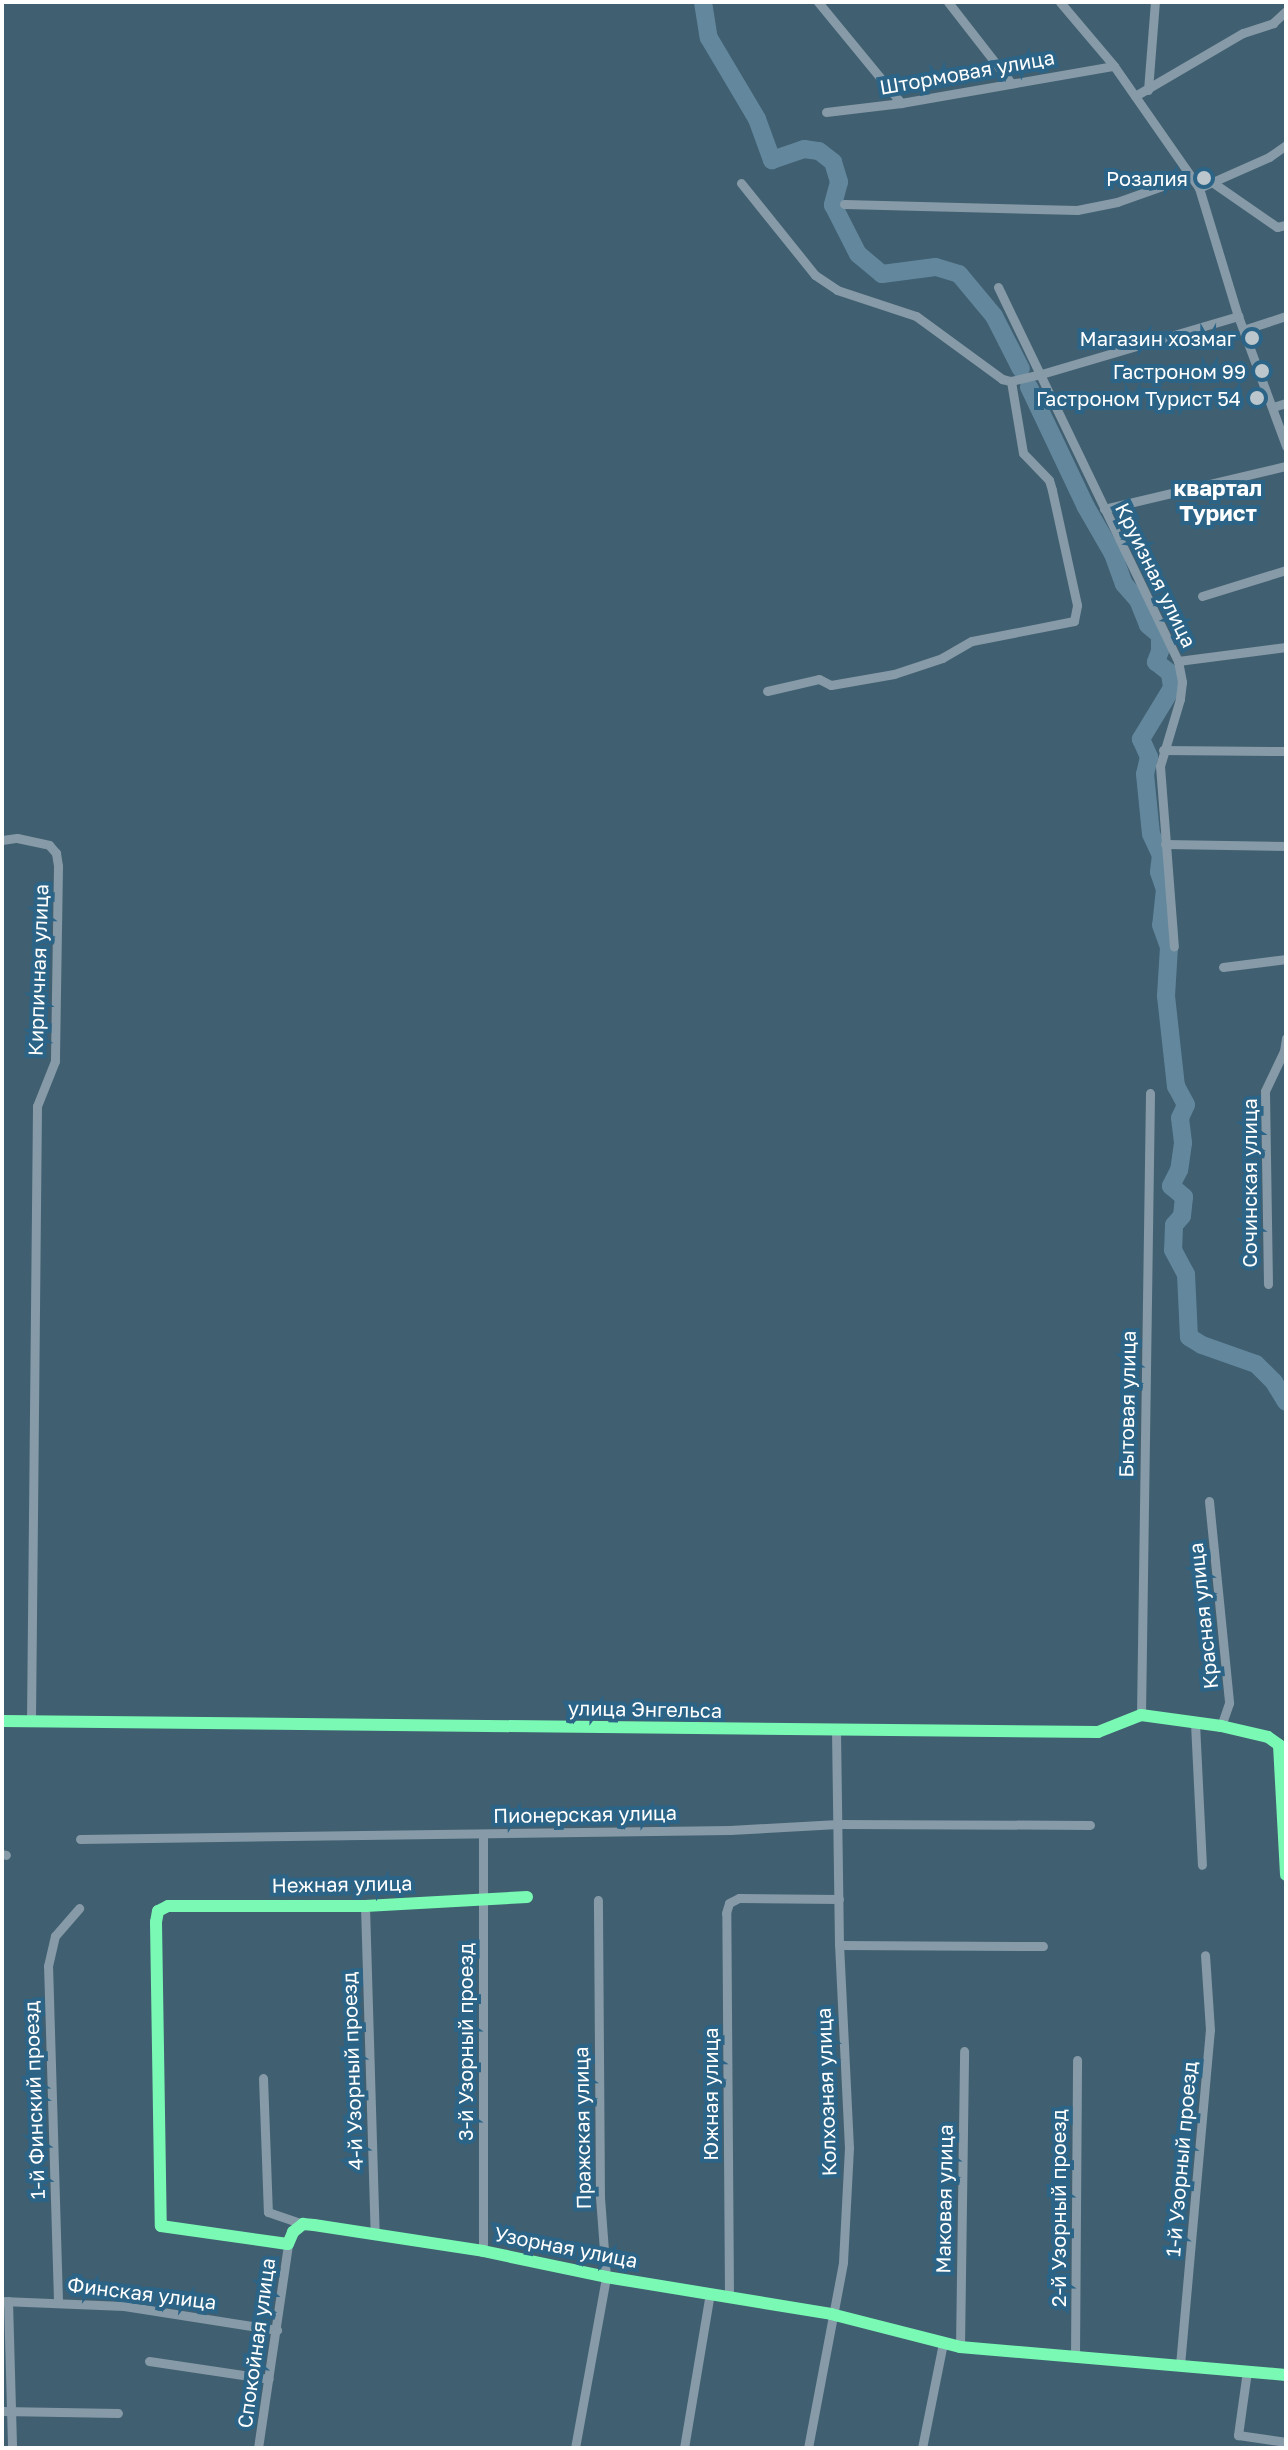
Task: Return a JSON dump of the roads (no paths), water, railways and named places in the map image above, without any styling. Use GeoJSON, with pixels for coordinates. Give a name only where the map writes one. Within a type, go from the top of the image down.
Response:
{"type":"FeatureCollection","features":[{"type":"Feature","properties":{"kind":"street"},"geometry":{"type":"LineString","coordinates":[[818,2],[901,103]]}},
{"type":"Feature","properties":{"kind":"street"},"geometry":{"type":"LineString","coordinates":[[948,2],[1011,83]]}},
{"type":"Feature","properties":{"kind":"street"},"geometry":{"type":"LineString","coordinates":[[1060,2],[1114,66],[1199,188],[1238,316],[1286,446]]}},
{"type":"Feature","properties":{"kind":"street"},"geometry":{"type":"LineString","coordinates":[[1148,90],[1155,2]]}},
{"type":"Feature","properties":{"kind":"street"},"geometry":{"type":"LineString","coordinates":[[1135,96],[1243,33],[1273,23],[1286,11]]}},
{"type":"Feature","properties":{"kind":"street","name":"Штормовая улица"},"geometry":{"type":"LineString","coordinates":[[826,112],[901,103],[1114,66]]}},
{"type":"Feature","properties":{"kind":"street"},"geometry":{"type":"LineString","coordinates":[[1199,188],[1269,157],[1286,145]]}},
{"type":"Feature","properties":{"kind":"street"},"geometry":{"type":"LineString","coordinates":[[1269,157],[1286,155]]}},
{"type":"Feature","properties":{"kind":"street"},"geometry":{"type":"LineString","coordinates":[[844,204],[1077,210],[1128,199],[1191,176]]}},
{"type":"Feature","properties":{"kind":"street"},"geometry":{"type":"LineString","coordinates":[[1212,182],[1281,226]]}},
{"type":"Feature","properties":{"kind":"street"},"geometry":{"type":"LineString","coordinates":[[741,183],[815,275],[837,290],[916,316],[993,374],[1011,381],[1238,316]]}},
{"type":"Feature","properties":{"kind":"street","name":"Круизная улица"},"geometry":{"type":"LineString","coordinates":[[998,287],[1178,661],[1182,682],[1180,699],[1160,766],[1174,946]]}},
{"type":"Feature","properties":{"kind":"street"},"geometry":{"type":"LineString","coordinates":[[1243,330],[1286,316]]}},
{"type":"Feature","properties":{"kind":"street"},"geometry":{"type":"LineString","coordinates":[[767,691],[819,679],[831,685],[894,674],[942,658],[972,641],[1074,621],[1077,605],[1052,490],[1049,480],[1023,453],[1011,381]]}},
{"type":"Feature","properties":{"kind":"street"},"geometry":{"type":"LineString","coordinates":[[1273,407],[1286,403]]}},
{"type":"Feature","properties":{"kind":"street"},"geometry":{"type":"LineString","coordinates":[[1104,509],[1286,466]]}},
{"type":"Feature","properties":{"kind":"street"},"geometry":{"type":"LineString","coordinates":[[1202,596],[1286,570]]}},
{"type":"Feature","properties":{"kind":"street"},"geometry":{"type":"LineString","coordinates":[[1178,661],[1286,647]]}},
{"type":"Feature","properties":{"kind":"street"},"geometry":{"type":"LineString","coordinates":[[1163,750],[1286,751]]}},
{"type":"Feature","properties":{"kind":"street","name":"Кирпичная улица"},"geometry":{"type":"LineString","coordinates":[[2,840],[17,838],[49,845],[56,853],[58,866],[55,1061],[37,1106],[31,1720]]}},
{"type":"Feature","properties":{"kind":"street"},"geometry":{"type":"LineString","coordinates":[[1165,844],[1286,846]]}},
{"type":"Feature","properties":{"kind":"street"},"geometry":{"type":"LineString","coordinates":[[1223,967],[1286,959]]}},
{"type":"Feature","properties":{"kind":"street","name":"Сочинская улица"},"geometry":{"type":"LineString","coordinates":[[1268,1284],[1265,1091],[1284,1051],[1286,1038]]}},
{"type":"Feature","properties":{"kind":"street","name":"Бытовая улица"},"geometry":{"type":"LineString","coordinates":[[1141,1715],[1150,1093]]}},
{"type":"Feature","properties":{"kind":"street","name":"Красная улица"},"geometry":{"type":"LineString","coordinates":[[1209,1501],[1229,1703],[1221,1726]]}},
{"type":"Feature","properties":{"kind":"street","name":"улица Энгельса"},"geometry":{"type":"LineString","coordinates":[[2,1721],[836,1732],[1098,1732],[1141,1715],[1221,1726],[1268,1737],[1279,1745],[1286,1875]]}},
{"type":"Feature","properties":{"kind":"street"},"geometry":{"type":"LineString","coordinates":[[1195,1723],[1202,1865]]}},
{"type":"Feature","properties":{"kind":"street","name":"Колхозная улица"},"geometry":{"type":"LineString","coordinates":[[808,2448],[843,2262],[849,2148],[839,1945],[836,1732]]}},
{"type":"Feature","properties":{"kind":"street","name":"Пионерская улица"},"geometry":{"type":"LineString","coordinates":[[80,1839],[483,1834],[838,1824],[1090,1825]]}},
{"type":"Feature","properties":{"kind":"street","name":"3-й Узорный проезд"},"geometry":{"type":"LineString","coordinates":[[483,1834],[483,2251]]}},
{"type":"Feature","properties":{"kind":"street","name":"Нежная улица"},"geometry":{"type":"LineString","coordinates":[[288,2244],[161,2226],[158,1911],[168,1906],[365,1906],[527,1897]]}},
{"type":"Feature","properties":{"kind":"street","name":"Южная улица"},"geometry":{"type":"LineString","coordinates":[[729,2296],[726,1913],[729,1903],[739,1898],[839,1899]]}},
{"type":"Feature","properties":{"kind":"street","name":"Пражская улица"},"geometry":{"type":"LineString","coordinates":[[575,2448],[606,2277],[600,2182],[598,1900]]}},
{"type":"Feature","properties":{"kind":"street","name":"4-й Узорный проезд"},"geometry":{"type":"LineString","coordinates":[[365,1906],[375,2234]]}},
{"type":"Feature","properties":{"kind":"street","name":"1-й Финский проезд"},"geometry":{"type":"LineString","coordinates":[[58,2301],[48,1966],[55,1936],[79,1908]]}},
{"type":"Feature","properties":{"kind":"street"},"geometry":{"type":"LineString","coordinates":[[839,1945],[1043,1946]]}},
{"type":"Feature","properties":{"kind":"street","name":"1-й Узорный проезд"},"geometry":{"type":"LineString","coordinates":[[1180,2365],[1210,2030],[1205,1955]]}},
{"type":"Feature","properties":{"kind":"street","name":"Маковая улица"},"geometry":{"type":"LineString","coordinates":[[960,2347],[964,2051]]}},
{"type":"Feature","properties":{"kind":"street","name":"2-й Узорный проезд"},"geometry":{"type":"LineString","coordinates":[[1075,2357],[1077,2060]]}},
{"type":"Feature","properties":{"kind":"street"},"geometry":{"type":"LineString","coordinates":[[263,2078],[268,2212],[303,2224]]}},
{"type":"Feature","properties":{"kind":"street"},"geometry":{"type":"LineString","coordinates":[[288,2244],[293,2232],[303,2224]]}},
{"type":"Feature","properties":{"kind":"street","name":"Узорная улица"},"geometry":{"type":"LineString","coordinates":[[303,2224],[483,2251],[606,2277],[831,2314],[960,2347],[1286,2375]]}},
{"type":"Feature","properties":{"kind":"street","name":"Спокойная улица"},"geometry":{"type":"LineString","coordinates":[[258,2448],[288,2244]]}},
{"type":"Feature","properties":{"kind":"street"},"geometry":{"type":"LineString","coordinates":[[684,2448],[710,2293]]}},
{"type":"Feature","properties":{"kind":"street"},"geometry":{"type":"LineString","coordinates":[[5,2301],[7,2411],[12,2448]]}},
{"type":"Feature","properties":{"kind":"street","name":"Финская улица"},"geometry":{"type":"LineString","coordinates":[[5,2301],[124,2306],[277,2330]]}},
{"type":"Feature","properties":{"kind":"street"},"geometry":{"type":"LineString","coordinates":[[922,2448],[943,2343]]}},
{"type":"Feature","properties":{"kind":"street"},"geometry":{"type":"LineString","coordinates":[[149,2361],[269,2379]]}},
{"type":"Feature","properties":{"kind":"street"},"geometry":{"type":"LineString","coordinates":[[1247,2371],[1238,2435],[1286,2442]]}},
{"type":"Feature","properties":{"kind":"street"},"geometry":{"type":"LineString","coordinates":[[7,2411],[118,2413]]}},
{"type":"Feature","properties":{"kind":"waterway"},"geometry":{"type":"LineString","coordinates":[[703,2],[709,38],[757,119],[772,160],[804,149],[819,151],[833,162],[839,182],[833,205],[858,254],[882,274],[936,267],[959,274],[994,316],[1021,369]]}},
{"type":"Feature","properties":{"kind":"waterway"},"geometry":{"type":"LineString","coordinates":[[1029,387],[1086,507],[1113,554],[1124,584],[1138,600],[1148,625],[1160,635],[1156,662],[1170,673],[1172,688],[1141,739],[1149,757],[1145,774],[1151,834],[1161,855],[1159,872],[1165,889],[1161,925],[1169,947],[1166,996],[1176,1086],[1186,1105],[1180,1118],[1183,1143],[1179,1170],[1171,1186],[1184,1197],[1182,1216],[1174,1225],[1173,1250],[1186,1274],[1189,1337],[1202,1345],[1256,1364],[1274,1382],[1286,1402]]}},
{"type":"Feature","properties":{"kind":"place","name":"Розалия"},"geometry":{"type":"Point","coordinates":[1204,178]}},
{"type":"Feature","properties":{"kind":"place","name":"Магазин хозмаг"},"geometry":{"type":"Point","coordinates":[1252,338]}},
{"type":"Feature","properties":{"kind":"place","name":"Гастроном 99"},"geometry":{"type":"Point","coordinates":[1262,371]}},
{"type":"Feature","properties":{"kind":"place","name":"Гастроном Турист 54"},"geometry":{"type":"Point","coordinates":[1257,398]}},
{"type":"Feature","properties":{"kind":"district","name":"квартал Турист"},"geometry":{"type":"Point","coordinates":[1218,500]}}]}
